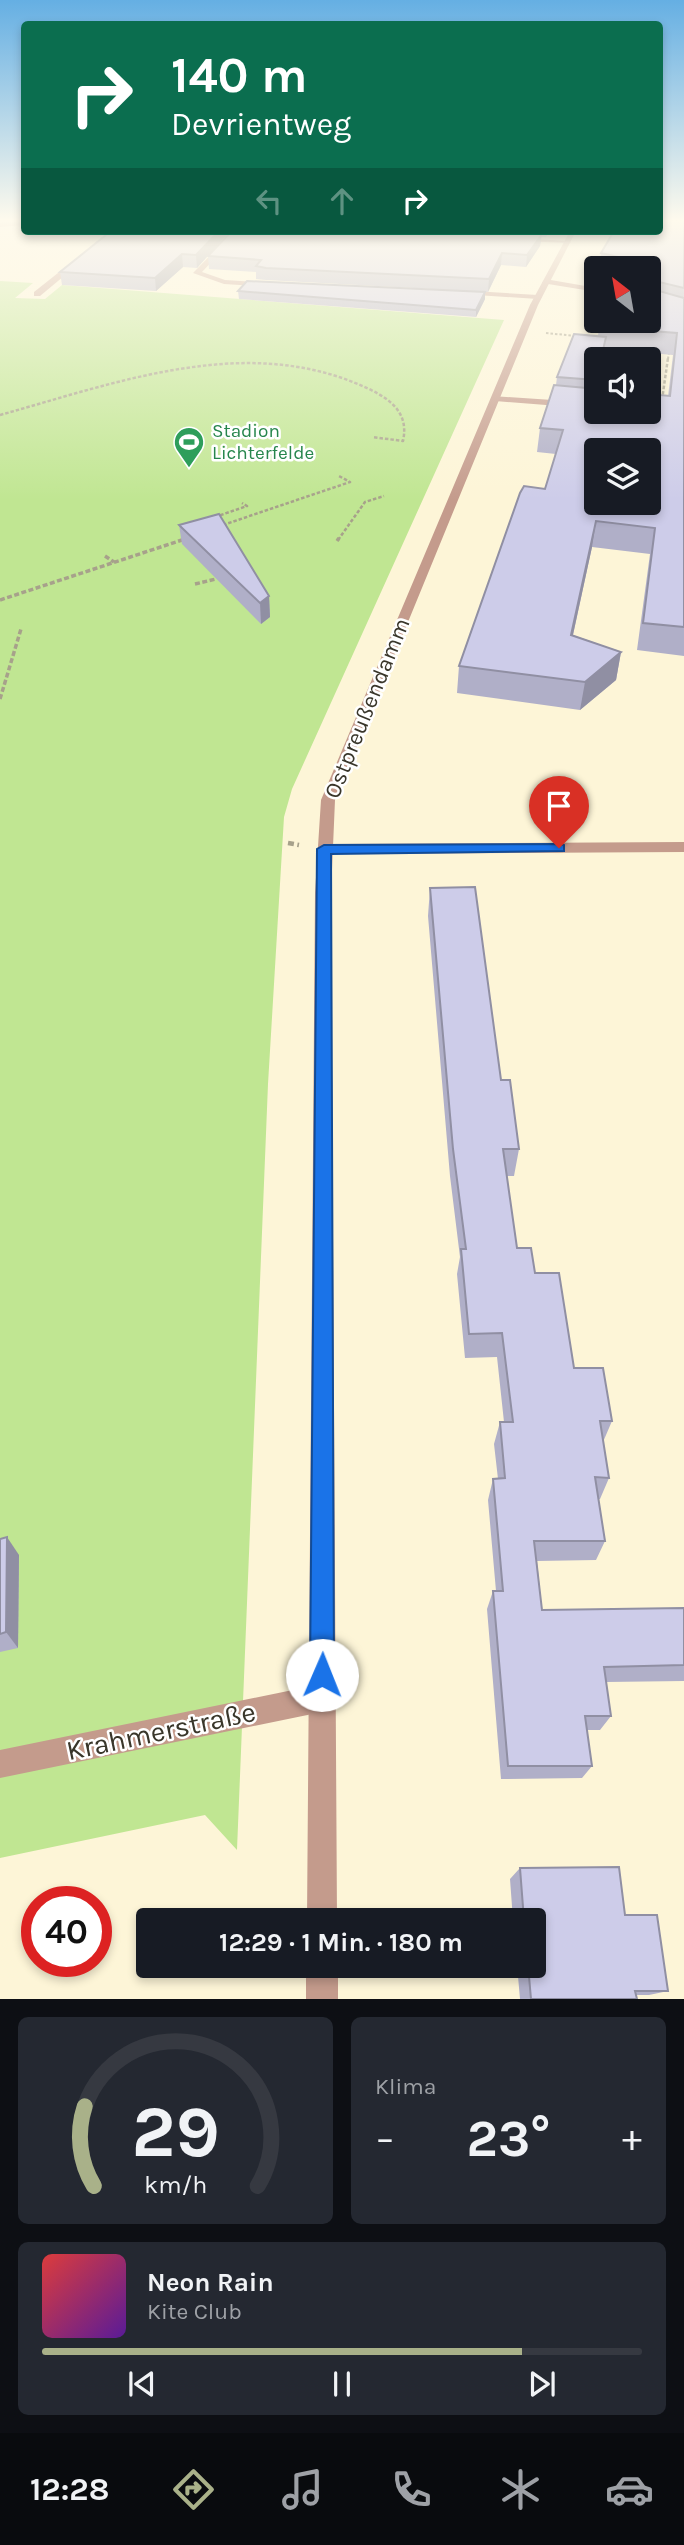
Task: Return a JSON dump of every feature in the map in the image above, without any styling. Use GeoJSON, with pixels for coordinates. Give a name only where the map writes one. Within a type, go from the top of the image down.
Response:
{"type":"FeatureCollection","features":[{"type":"Feature","properties":{"kind":"street","name":"Ostpreußendamm"},"geometry":{"type":"LineString","coordinates":[[322,1908],[324,849],[328,800],[531,313]]}},
{"type":"Feature","properties":{"kind":"street"},"geometry":{"type":"LineString","coordinates":[[495,398],[584,405]]}},
{"type":"Feature","properties":{"kind":"street"},"geometry":{"type":"LineString","coordinates":[[324,849],[684,847]]}},
{"type":"Feature","properties":{"kind":"street","name":"Krahmerstraße"},"geometry":{"type":"LineString","coordinates":[[0,1764],[322,1699]]}},
{"type":"Feature","properties":{"kind":"street"},"geometry":{"type":"LineString","coordinates":[[322,1978],[322,1999]]}},
{"type":"Feature","properties":{"kind":"path"},"geometry":{"type":"LineString","coordinates":[[549,334],[586,337],[587,333]]}},
{"type":"Feature","properties":{"kind":"path"},"geometry":{"type":"LineString","coordinates":[[662,402],[669,354],[684,355]]}},
{"type":"Feature","properties":{"kind":"path"},"geometry":{"type":"LineString","coordinates":[[0,415],[179,368],[217,363],[262,362],[293,365],[350,379],[385,397],[404,416],[407,428],[403,441],[372,437]]}},
{"type":"Feature","properties":{"kind":"path"},"geometry":{"type":"LineString","coordinates":[[223,525],[350,481],[339,476]]}},
{"type":"Feature","properties":{"kind":"path"},"geometry":{"type":"LineString","coordinates":[[337,541],[365,502],[384,496]]}},
{"type":"Feature","properties":{"kind":"path"},"geometry":{"type":"LineString","coordinates":[[208,519],[247,506],[242,503]]}},
{"type":"Feature","properties":{"kind":"path"},"geometry":{"type":"LineString","coordinates":[[223,514],[235,521]]}},
{"type":"Feature","properties":{"kind":"path"},"geometry":{"type":"LineString","coordinates":[[0,600],[187,538]]}},
{"type":"Feature","properties":{"kind":"path"},"geometry":{"type":"LineString","coordinates":[[105,556],[115,563]]}},
{"type":"Feature","properties":{"kind":"path"},"geometry":{"type":"LineString","coordinates":[[195,584],[216,579]]}},
{"type":"Feature","properties":{"kind":"path"},"geometry":{"type":"LineString","coordinates":[[0,699],[21,629]]}},
{"type":"Feature","properties":{"kind":"green space","name":"Stadion Lichterfelde"},"geometry":{"type":"Polygon","coordinates":[[[0,313],[419,313],[504,320],[292,789],[284,817],[268,1084],[237,1850],[205,1815],[0,1858],[0,313]]]}},
{"type":"Feature","properties":{"kind":"building"},"geometry":{"type":"Polygon","coordinates":[[[662,313],[684,313],[684,627],[643,623],[655,528],[596,521],[571,635],[621,652],[585,682],[459,666],[520,493],[524,486],[545,489],[563,430],[540,428],[554,385],[584,388],[584,424],[661,424],[661,395],[670,396],[677,333],[662,332],[662,313]]]}},
{"type":"Feature","properties":{"kind":"building"},"geometry":{"type":"Polygon","coordinates":[[[574,334],[606,337],[604,347],[584,347],[584,379],[557,377],[574,334]]]}},
{"type":"Feature","properties":{"kind":"building"},"geometry":{"type":"Polygon","coordinates":[[[219,514],[269,596],[260,603],[179,525],[219,514]]]}},
{"type":"Feature","properties":{"kind":"building"},"geometry":{"type":"Polygon","coordinates":[[[475,887],[501,1080],[510,1080],[519,1149],[503,1149],[517,1248],[531,1248],[535,1273],[559,1273],[574,1368],[603,1368],[612,1421],[600,1421],[609,1478],[595,1477],[605,1541],[534,1541],[542,1610],[684,1608],[684,1665],[604,1667],[611,1716],[585,1716],[592,1766],[508,1766],[493,1591],[503,1591],[493,1479],[505,1478],[500,1422],[513,1422],[502,1333],[469,1334],[461,1249],[466,1249],[453,1149],[430,888],[475,887]]]}},
{"type":"Feature","properties":{"kind":"building"},"geometry":{"type":"Polygon","coordinates":[[[7,1537],[6,1632],[0,1634],[0,1539],[7,1537]]]}},
{"type":"Feature","properties":{"kind":"building"},"geometry":{"type":"Polygon","coordinates":[[[619,1867],[625,1915],[657,1915],[668,1991],[635,1991],[637,1999],[531,1999],[529,1978],[546,1978],[546,1908],[523,1908],[520,1868],[619,1867]]]}},
{"type":"Feature","properties":{"kind":"place","name":"Stadion Lichterfelde"},"geometry":{"type":"Point","coordinates":[189,469]}},
{"type":"Feature","properties":{"kind":"route"},"geometry":{"type":"LineString","coordinates":[[322,1675],[324,849],[559,848]]}}]}
